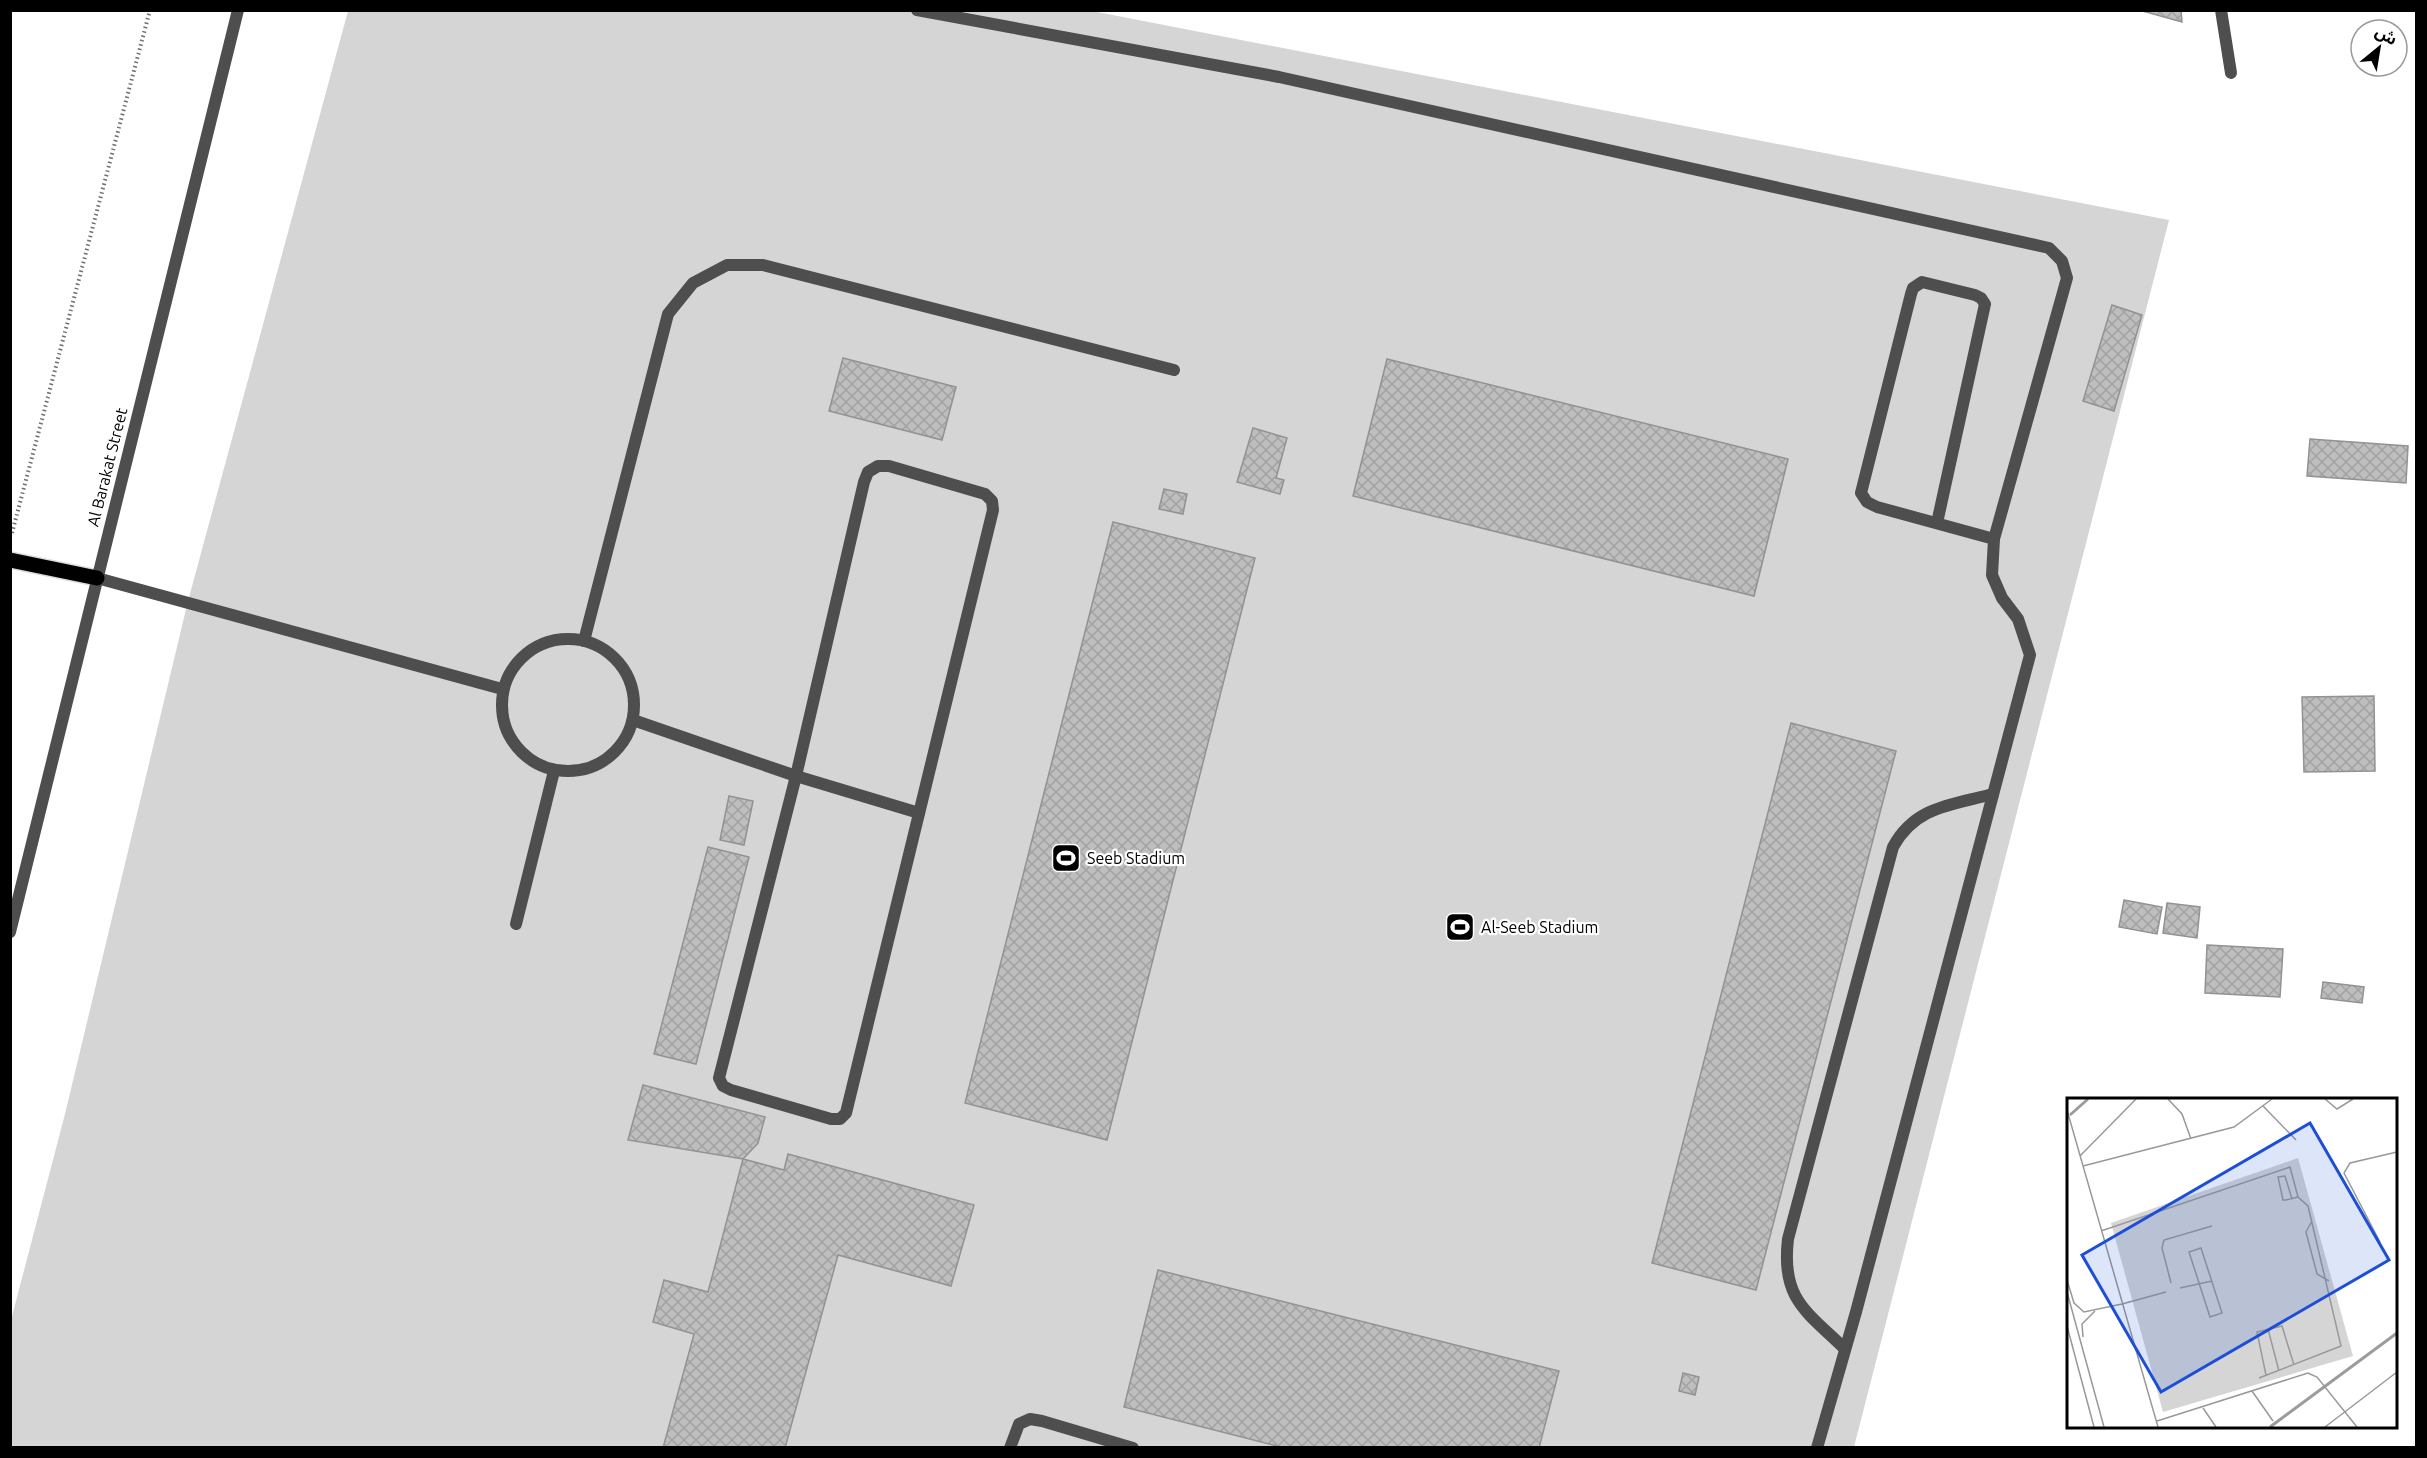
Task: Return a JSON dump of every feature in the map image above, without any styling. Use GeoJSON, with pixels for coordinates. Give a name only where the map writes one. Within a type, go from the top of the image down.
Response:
{"type":"FeatureCollection","features":[{"type":"Feature","properties":{"kind":"main road"},"geometry":{"type":"LineString","coordinates":[[10,560],[97,578]]}},
{"type":"Feature","properties":{"kind":"street","name":"Al Barakat Street"},"geometry":{"type":"LineString","coordinates":[[10,932],[238,10]]}},
{"type":"Feature","properties":{"kind":"street"},"geometry":{"type":"LineString","coordinates":[[917,10],[1279,77],[2049,248],[2062,261],[2067,278],[1994,539],[1992,574],[2002,598],[2018,619],[2030,655],[1817,1448]]}},
{"type":"Feature","properties":{"kind":"street"},"geometry":{"type":"LineString","coordinates":[[2221,10],[2231,73]]}},
{"type":"Feature","properties":{"kind":"street"},"geometry":{"type":"LineString","coordinates":[[584,641],[668,314],[693,283],[727,265],[763,265],[1174,370]]}},
{"type":"Feature","properties":{"kind":"street"},"geometry":{"type":"LineString","coordinates":[[1937,523],[1985,304],[1975,295],[1922,282],[1913,288],[1911,294],[1861,493],[1867,502],[1877,507],[1994,539]]}},
{"type":"Feature","properties":{"kind":"street"},"geometry":{"type":"LineString","coordinates":[[878,466],[889,466],[986,494],[992,501],[993,510],[846,1113],[840,1119],[831,1119],[731,1089],[723,1086],[719,1078],[796,776],[868,471],[878,466]]}},
{"type":"Feature","properties":{"kind":"street"},"geometry":{"type":"LineString","coordinates":[[97,578],[502,689]]}},
{"type":"Feature","properties":{"kind":"street"},"geometry":{"type":"LineString","coordinates":[[558,639],[584,641],[607,652],[624,670],[634,694],[633,720],[623,743],[604,762],[580,771],[554,771],[529,760],[511,741],[501,716],[502,689],[514,665],[533,648],[558,639]]}},
{"type":"Feature","properties":{"kind":"street"},"geometry":{"type":"LineString","coordinates":[[633,720],[796,776],[919,813]]}},
{"type":"Feature","properties":{"kind":"street"},"geometry":{"type":"LineString","coordinates":[[516,924],[554,771]]}},
{"type":"Feature","properties":{"kind":"street"},"geometry":{"type":"LineString","coordinates":[[1845,1349],[1802,1307],[1790,1287],[1785,1263],[1788,1239],[1893,847],[1901,832],[1912,821],[1926,813],[1993,794]]}},
{"type":"Feature","properties":{"kind":"street"},"geometry":{"type":"LineString","coordinates":[[1010,1448],[1019,1424],[1030,1419],[1042,1420],[1133,1448]]}},
{"type":"Feature","properties":{"kind":"path"},"geometry":{"type":"LineString","coordinates":[[10,540],[150,10]]}},
{"type":"Feature","properties":{"kind":"shaded area","name":"Seeb Stadium"},"geometry":{"type":"Polygon","coordinates":[[[348,11],[1092,11],[2169,220],[1854,1447],[11,1448],[11,1320],[65,1114],[188,601],[348,11]]]}},
{"type":"Feature","properties":{"kind":"building"},"geometry":{"type":"Polygon","coordinates":[[[2139,10],[2181,10],[2182,22],[2139,10]]]}},
{"type":"Feature","properties":{"kind":"building"},"geometry":{"type":"Polygon","coordinates":[[[2112,305],[2142,315],[2114,411],[2083,401],[2112,305]]]}},
{"type":"Feature","properties":{"kind":"building"},"geometry":{"type":"Polygon","coordinates":[[[843,358],[956,387],[942,440],[829,411],[843,358]]]}},
{"type":"Feature","properties":{"kind":"building"},"geometry":{"type":"Polygon","coordinates":[[[1387,359],[1788,459],[1754,596],[1353,496],[1387,359]]]}},
{"type":"Feature","properties":{"kind":"building"},"geometry":{"type":"Polygon","coordinates":[[[1253,428],[1287,438],[1276,478],[1284,480],[1280,494],[1237,482],[1253,428]]]}},
{"type":"Feature","properties":{"kind":"building"},"geometry":{"type":"Polygon","coordinates":[[[2310,439],[2408,446],[2406,483],[2307,476],[2310,439]]]}},
{"type":"Feature","properties":{"kind":"building"},"geometry":{"type":"Polygon","coordinates":[[[1164,489],[1187,494],[1183,514],[1159,509],[1164,489]]]}},
{"type":"Feature","properties":{"kind":"building"},"geometry":{"type":"Polygon","coordinates":[[[1113,522],[1255,558],[1107,1140],[965,1103],[1113,522]]]}},
{"type":"Feature","properties":{"kind":"building"},"geometry":{"type":"Polygon","coordinates":[[[2374,696],[2375,771],[2304,772],[2302,697],[2374,696]]]}},
{"type":"Feature","properties":{"kind":"building"},"geometry":{"type":"Polygon","coordinates":[[[1791,723],[1896,751],[1756,1290],[1652,1263],[1791,723]]]}},
{"type":"Feature","properties":{"kind":"building"},"geometry":{"type":"Polygon","coordinates":[[[729,796],[753,801],[744,845],[720,840],[729,796]]]}},
{"type":"Feature","properties":{"kind":"building"},"geometry":{"type":"Polygon","coordinates":[[[708,847],[749,857],[696,1064],[654,1054],[708,847]]]}},
{"type":"Feature","properties":{"kind":"building"},"geometry":{"type":"Polygon","coordinates":[[[2124,900],[2162,907],[2157,934],[2119,927],[2124,900]]]}},
{"type":"Feature","properties":{"kind":"building"},"geometry":{"type":"Polygon","coordinates":[[[2167,903],[2200,907],[2197,938],[2163,933],[2167,903]]]}},
{"type":"Feature","properties":{"kind":"building"},"geometry":{"type":"Polygon","coordinates":[[[2207,945],[2283,949],[2280,997],[2205,993],[2207,945]]]}},
{"type":"Feature","properties":{"kind":"building"},"geometry":{"type":"Polygon","coordinates":[[[2323,982],[2364,987],[2362,1003],[2321,998],[2323,982]]]}},
{"type":"Feature","properties":{"kind":"building"},"geometry":{"type":"Polygon","coordinates":[[[643,1085],[765,1117],[758,1143],[743,1159],[628,1140],[643,1085]]]}},
{"type":"Feature","properties":{"kind":"building"},"geometry":{"type":"Polygon","coordinates":[[[788,1154],[974,1205],[951,1286],[838,1255],[785,1448],[663,1448],[694,1334],[653,1322],[664,1280],[708,1292],[743,1159],[784,1170],[788,1154]]]}},
{"type":"Feature","properties":{"kind":"building"},"geometry":{"type":"Polygon","coordinates":[[[1158,1270],[1559,1371],[1539,1448],[1285,1448],[1124,1407],[1158,1270]]]}},
{"type":"Feature","properties":{"kind":"building"},"geometry":{"type":"Polygon","coordinates":[[[1683,1373],[1699,1377],[1695,1395],[1679,1391],[1683,1373]]]}},
{"type":"Feature","properties":{"kind":"place","name":"Seeb Stadium"},"geometry":{"type":"Point","coordinates":[1066,858]}},
{"type":"Feature","properties":{"kind":"place","name":"Al-Seeb Stadium"},"geometry":{"type":"Point","coordinates":[1460,927]}}]}
